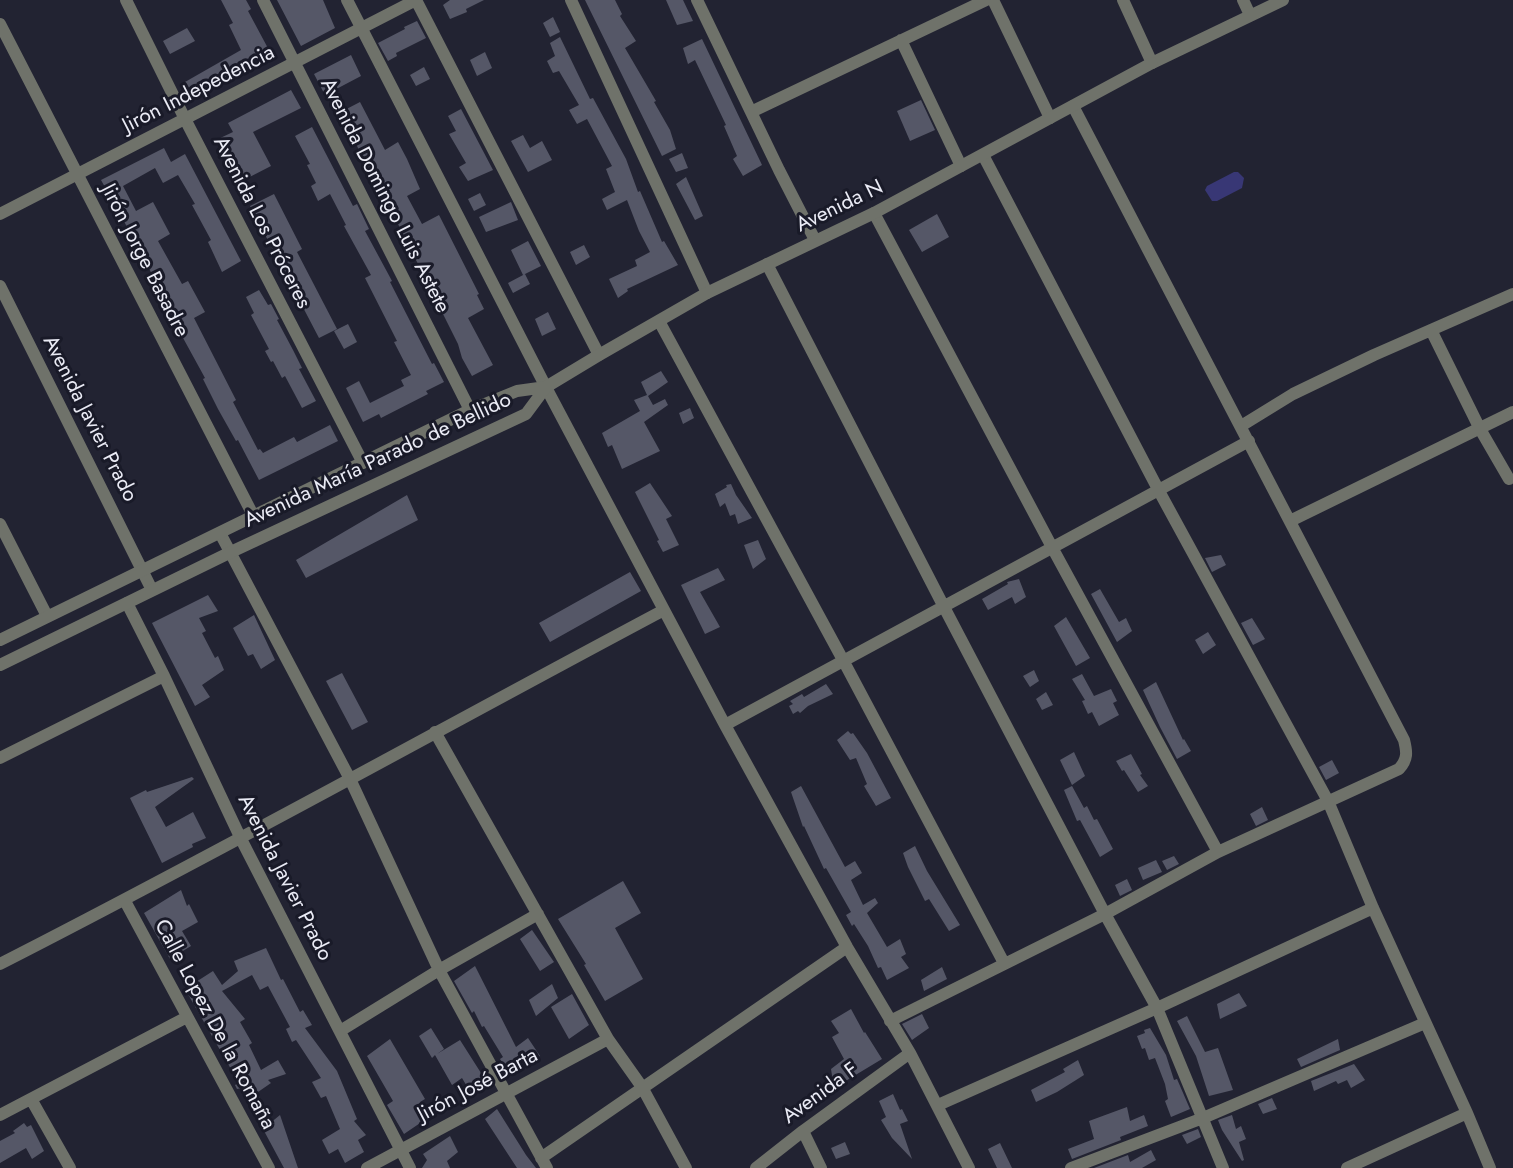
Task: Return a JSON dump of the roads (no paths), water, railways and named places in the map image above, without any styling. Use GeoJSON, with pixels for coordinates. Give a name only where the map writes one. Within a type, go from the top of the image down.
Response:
{"type":"FeatureCollection","features":[{"type":"Feature","properties":{"kind":"street","name":"Avenida Los Próceres"},"geometry":{"type":"LineString","coordinates":[[126,0],[363,463]]}},
{"type":"Feature","properties":{"kind":"street","name":"Avenida Domingo Luis Astete"},"geometry":{"type":"LineString","coordinates":[[263,0],[471,410]]}},
{"type":"Feature","properties":{"kind":"street"},"geometry":{"type":"LineString","coordinates":[[347,0],[546,387],[725,725],[847,947],[910,1053],[969,1168]]}},
{"type":"Feature","properties":{"kind":"street","name":"Jirón Indepedencia"},"geometry":{"type":"LineString","coordinates":[[0,214],[416,0]]}},
{"type":"Feature","properties":{"kind":"street"},"geometry":{"type":"LineString","coordinates":[[416,0],[599,355]]}},
{"type":"Feature","properties":{"kind":"street"},"geometry":{"type":"LineString","coordinates":[[571,0],[707,293]]}},
{"type":"Feature","properties":{"kind":"street"},"geometry":{"type":"LineString","coordinates":[[697,0],[815,240]]}},
{"type":"Feature","properties":{"kind":"street"},"geometry":{"type":"LineString","coordinates":[[751,112],[986,0]]}},
{"type":"Feature","properties":{"kind":"street"},"geometry":{"type":"LineString","coordinates":[[993,0],[1050,118]]}},
{"type":"Feature","properties":{"kind":"street"},"geometry":{"type":"LineString","coordinates":[[1123,0],[1152,63]]}},
{"type":"Feature","properties":{"kind":"street"},"geometry":{"type":"LineString","coordinates":[[1243,0],[1250,15]]}},
{"type":"Feature","properties":{"kind":"street","name":"Avenida N"},"geometry":{"type":"LineString","coordinates":[[546,387],[707,293],[874,213],[1152,63],[1283,0]]}},
{"type":"Feature","properties":{"kind":"street","name":"Jirón Jorge Basadre"},"geometry":{"type":"LineString","coordinates":[[0,24],[254,517]]}},
{"type":"Feature","properties":{"kind":"street"},"geometry":{"type":"LineString","coordinates":[[901,40],[960,166]]}},
{"type":"Feature","properties":{"kind":"street"},"geometry":{"type":"LineString","coordinates":[[890,1022],[1105,914],[1218,852],[1399,769],[1405,762],[1407,754],[1404,740],[1073,106]]}},
{"type":"Feature","properties":{"kind":"street"},"geometry":{"type":"LineString","coordinates":[[983,155],[1159,490],[1328,801],[1373,908],[1490,1168]]}},
{"type":"Feature","properties":{"kind":"street"},"geometry":{"type":"LineString","coordinates":[[874,213],[1218,852]]}},
{"type":"Feature","properties":{"kind":"street"},"geometry":{"type":"LineString","coordinates":[[768,264],[944,607],[1105,914],[1157,1008],[1224,1168]]}},
{"type":"Feature","properties":{"kind":"street","name":"Avenida Javier Prado"},"geometry":{"type":"LineString","coordinates":[[0,286],[152,590]]}},
{"type":"Feature","properties":{"kind":"street"},"geometry":{"type":"LineString","coordinates":[[1241,426],[1293,394],[1374,355],[1513,294]]}},
{"type":"Feature","properties":{"kind":"street"},"geometry":{"type":"LineString","coordinates":[[659,321],[1004,963]]}},
{"type":"Feature","properties":{"kind":"street"},"geometry":{"type":"LineString","coordinates":[[1431,330],[1480,429],[1509,479]]}},
{"type":"Feature","properties":{"kind":"street","name":"Avenida María Parado de Bellido"},"geometry":{"type":"LineString","coordinates":[[0,640],[471,410],[517,391],[546,387]]}},
{"type":"Feature","properties":{"kind":"street","name":"Avenida María Parado de Bellido"},"geometry":{"type":"LineString","coordinates":[[0,665],[231,552],[526,414],[546,387]]}},
{"type":"Feature","properties":{"kind":"street"},"geometry":{"type":"LineString","coordinates":[[1290,521],[1513,412]]}},
{"type":"Feature","properties":{"kind":"street"},"geometry":{"type":"LineString","coordinates":[[725,725],[1249,441]]}},
{"type":"Feature","properties":{"kind":"street"},"geometry":{"type":"LineString","coordinates":[[0,524],[47,616]]}},
{"type":"Feature","properties":{"kind":"street"},"geometry":{"type":"LineString","coordinates":[[220,533],[350,779],[439,970],[544,1163],[642,1088],[847,947]]}},
{"type":"Feature","properties":{"kind":"street","name":"Avenida Javier Prado"},"geometry":{"type":"LineString","coordinates":[[127,603],[241,839],[410,1168]]}},
{"type":"Feature","properties":{"kind":"street"},"geometry":{"type":"LineString","coordinates":[[0,964],[241,839],[664,610]]}},
{"type":"Feature","properties":{"kind":"street"},"geometry":{"type":"LineString","coordinates":[[0,758],[164,676]]}},
{"type":"Feature","properties":{"kind":"street"},"geometry":{"type":"LineString","coordinates":[[435,732],[608,1039],[642,1088],[686,1168]]}},
{"type":"Feature","properties":{"kind":"street","name":"Calle Lopez De la Romaña"},"geometry":{"type":"LineString","coordinates":[[124,900],[269,1168]]}},
{"type":"Feature","properties":{"kind":"street"},"geometry":{"type":"LineString","coordinates":[[938,1105],[1157,1008],[1373,908]]}},
{"type":"Feature","properties":{"kind":"street"},"geometry":{"type":"LineString","coordinates":[[340,1031],[439,970],[538,914]]}},
{"type":"Feature","properties":{"kind":"street"},"geometry":{"type":"LineString","coordinates":[[0,1115],[187,1017]]}},
{"type":"Feature","properties":{"kind":"street"},"geometry":{"type":"LineString","coordinates":[[1071,1168],[1203,1119],[1425,1023]]}},
{"type":"Feature","properties":{"kind":"street","name":"Jirón José Barta"},"geometry":{"type":"LineString","coordinates":[[367,1168],[608,1039]]}},
{"type":"Feature","properties":{"kind":"street","name":"Avenida F"},"geometry":{"type":"LineString","coordinates":[[756,1168],[910,1053]]}},
{"type":"Feature","properties":{"kind":"street"},"geometry":{"type":"LineString","coordinates":[[31,1099],[70,1168]]}},
{"type":"Feature","properties":{"kind":"street"},"geometry":{"type":"LineString","coordinates":[[1347,1168],[1467,1113]]}},
{"type":"Feature","properties":{"kind":"street"},"geometry":{"type":"LineString","coordinates":[[803,1131],[821,1168]]}}]}
